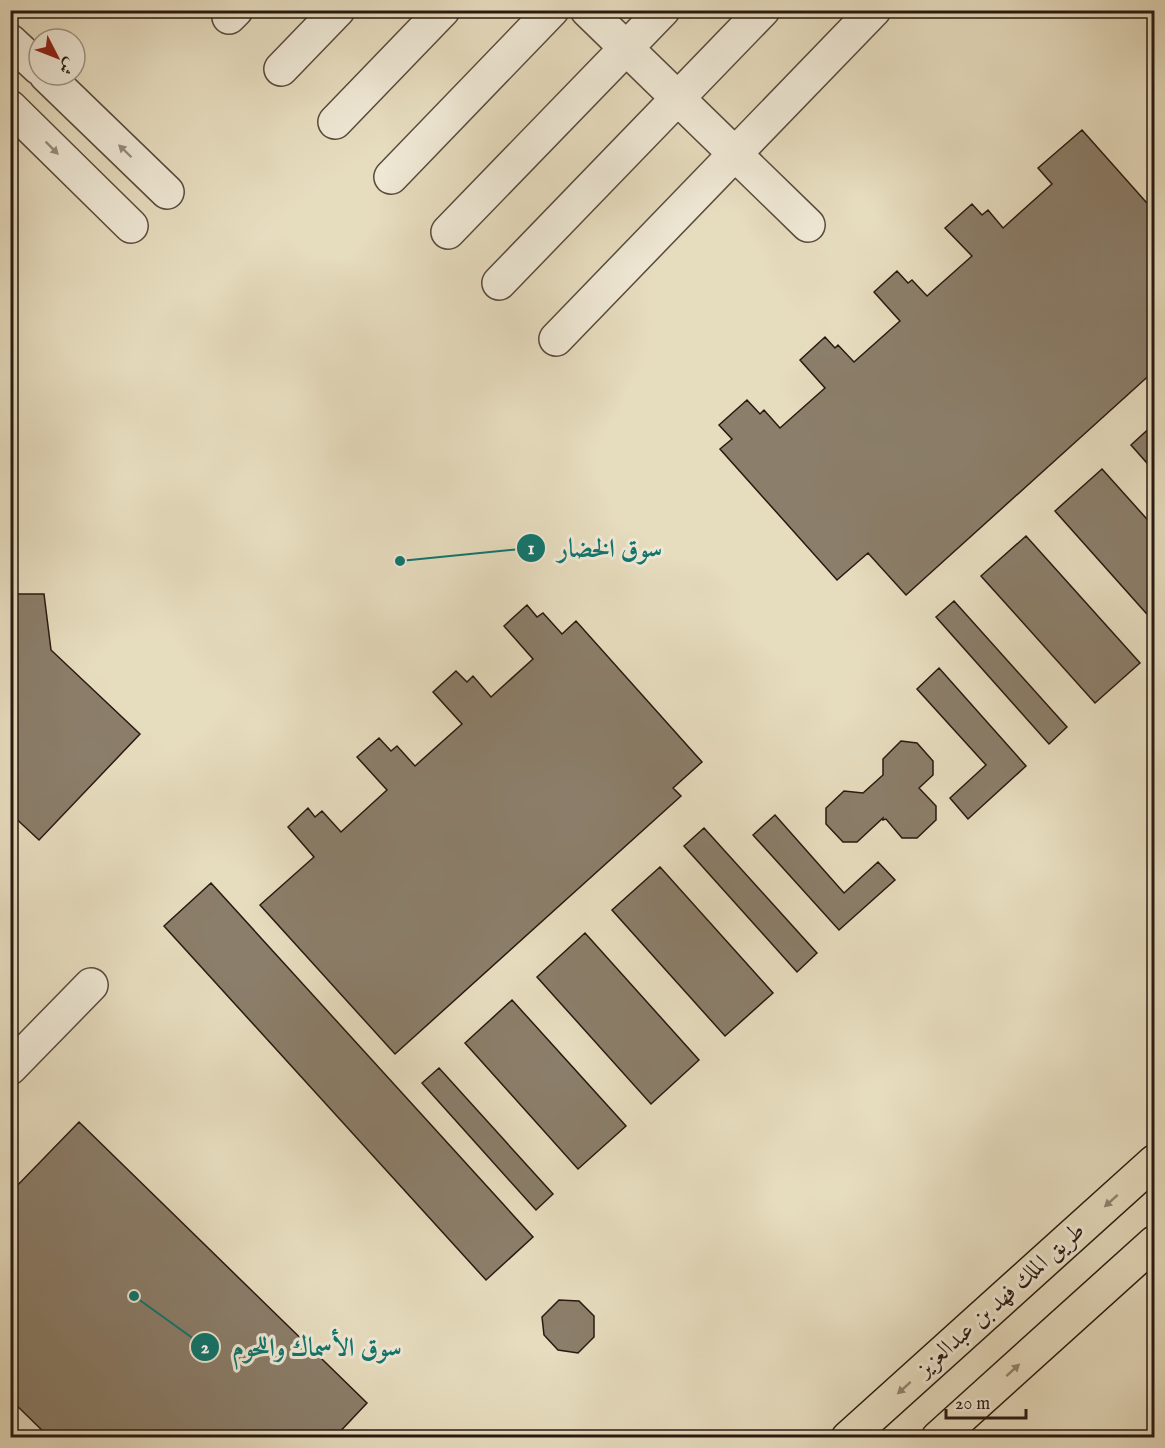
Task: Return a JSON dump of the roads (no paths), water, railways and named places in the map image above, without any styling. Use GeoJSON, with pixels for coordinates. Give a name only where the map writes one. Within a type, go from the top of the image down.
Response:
{"type":"FeatureCollection","features":[{"type":"Feature","properties":{"kind":"main road","name":"طريق الملك فهد بن عبدالعزيز"},"geometry":{"type":"LineString","coordinates":[[848,1437],[1155,1162]]}},
{"type":"Feature","properties":{"kind":"main road"},"geometry":{"type":"LineString","coordinates":[[938,1437],[1155,1243]]}},
{"type":"Feature","properties":{"kind":"street"},"geometry":{"type":"LineString","coordinates":[[281,69],[338,10]]}},
{"type":"Feature","properties":{"kind":"street"},"geometry":{"type":"LineString","coordinates":[[335,122],[443,10]]}},
{"type":"Feature","properties":{"kind":"street"},"geometry":{"type":"LineString","coordinates":[[391,177],[552,10]]}},
{"type":"Feature","properties":{"kind":"street"},"geometry":{"type":"LineString","coordinates":[[588,10],[808,225]]}},
{"type":"Feature","properties":{"kind":"street"},"geometry":{"type":"LineString","coordinates":[[448,232],[663,10]]}},
{"type":"Feature","properties":{"kind":"street"},"geometry":{"type":"LineString","coordinates":[[499,283],[763,10]]}},
{"type":"Feature","properties":{"kind":"street"},"geometry":{"type":"LineString","coordinates":[[556,339],[874,10]]}},
{"type":"Feature","properties":{"kind":"street"},"geometry":{"type":"LineString","coordinates":[[10,41],[27,57]]}},
{"type":"Feature","properties":{"kind":"street"},"geometry":{"type":"LineString","coordinates":[[58,87],[167,192]]}},
{"type":"Feature","properties":{"kind":"street"},"geometry":{"type":"LineString","coordinates":[[10,107],[131,226]]}},
{"type":"Feature","properties":{"kind":"street"},"geometry":{"type":"LineString","coordinates":[[10,1068],[91,985]]}},
{"type":"Feature","properties":{"kind":"place","name":"سوق الخضار"},"geometry":{"type":"Point","coordinates":[400,561]}},
{"type":"Feature","properties":{"kind":"place","name":"سوق الأسماك واللحوم"},"geometry":{"type":"Point","coordinates":[134,1296]}}]}
